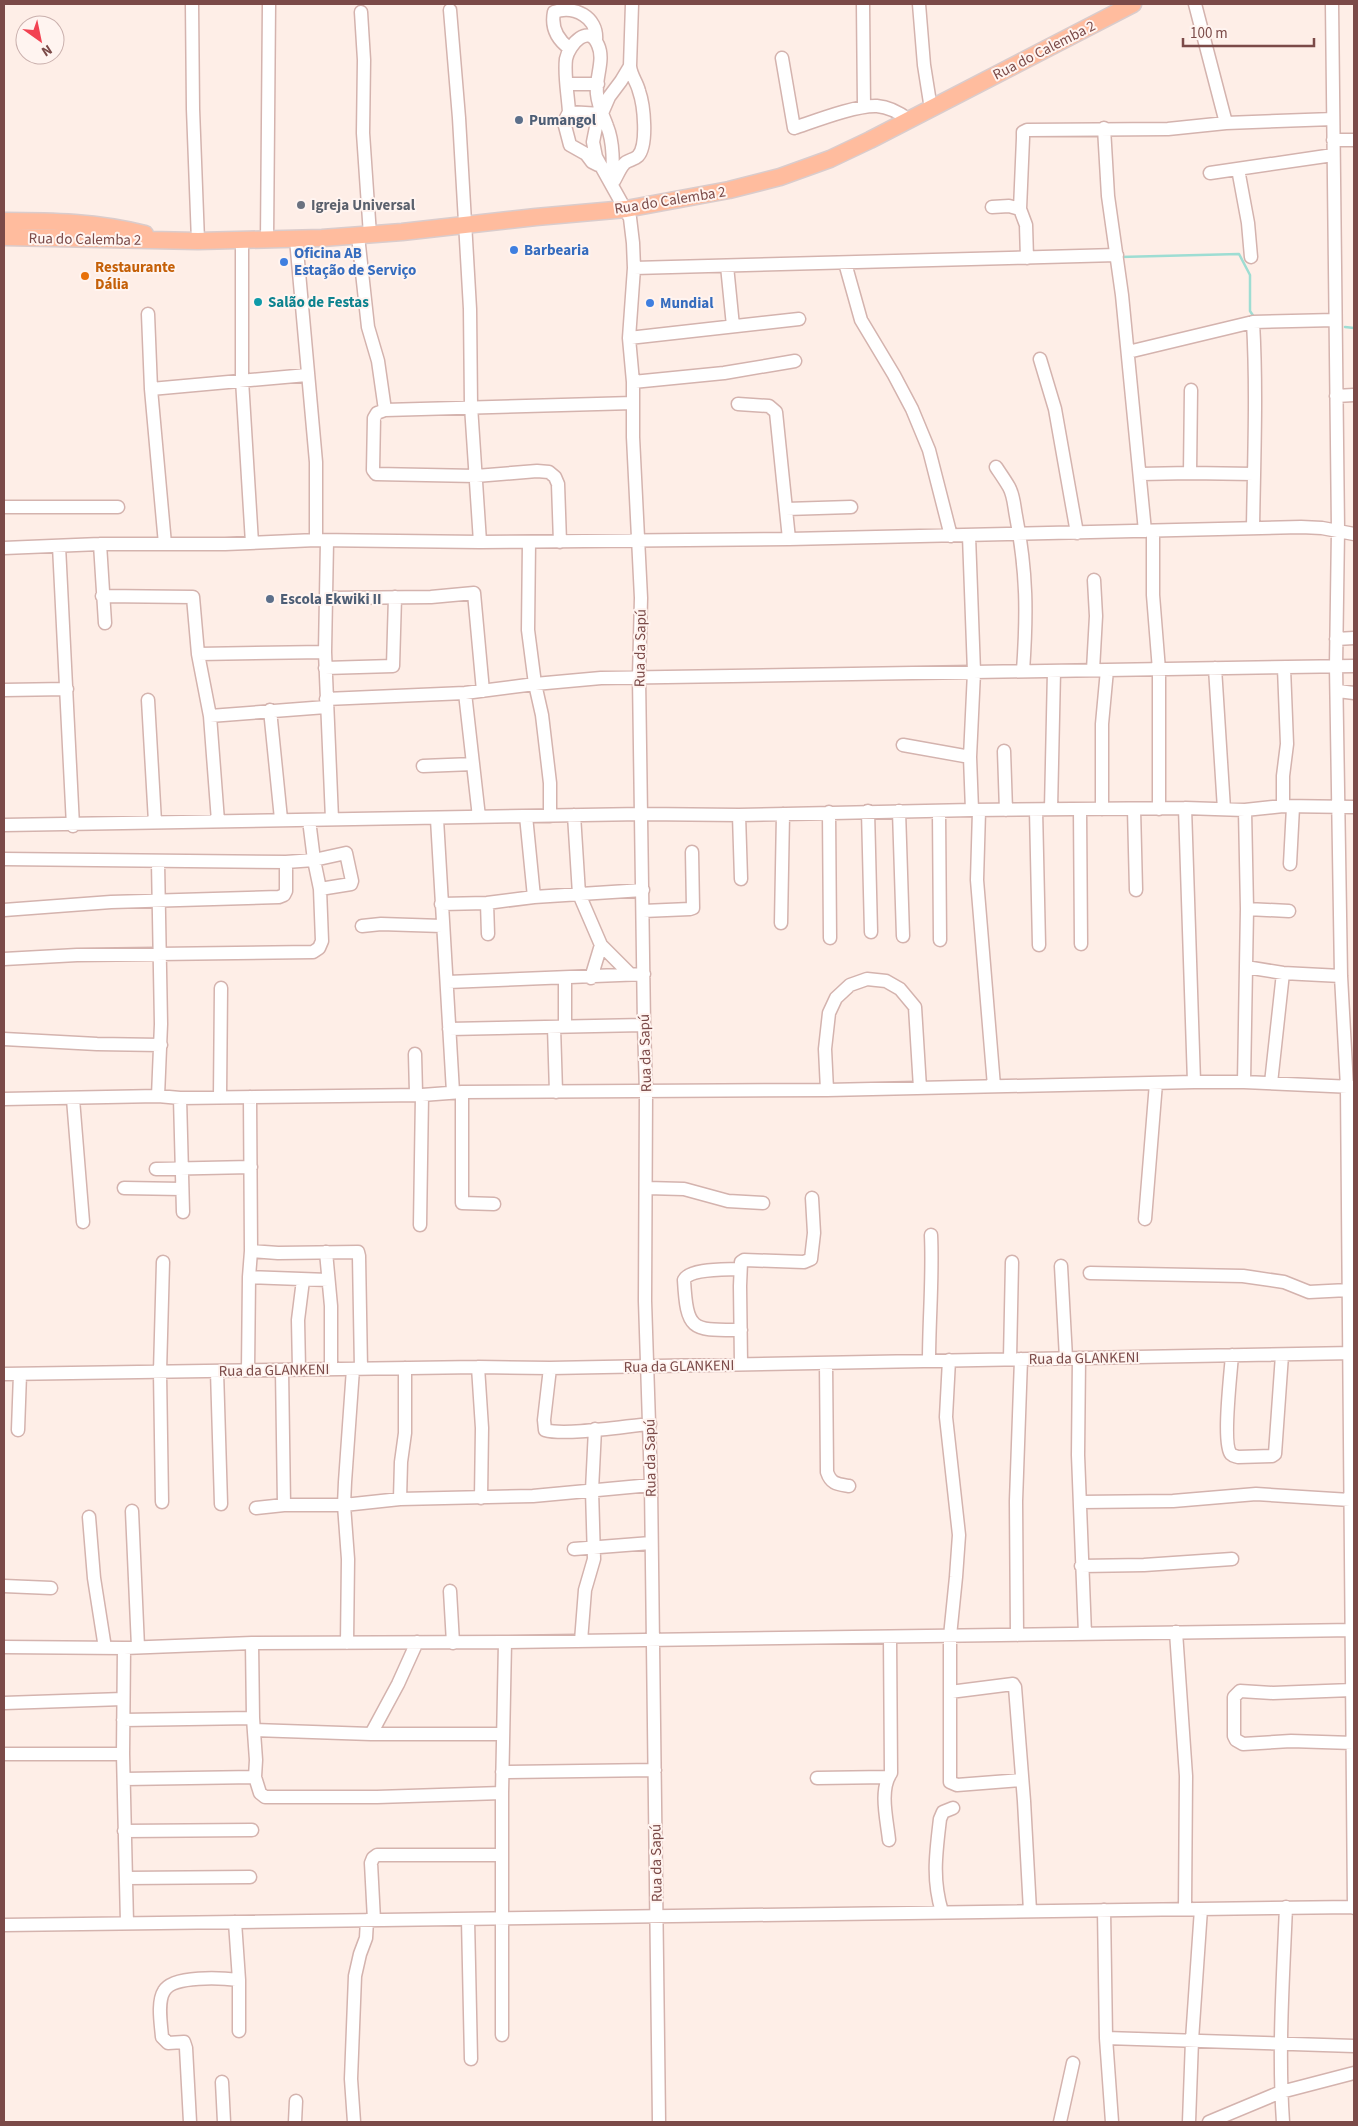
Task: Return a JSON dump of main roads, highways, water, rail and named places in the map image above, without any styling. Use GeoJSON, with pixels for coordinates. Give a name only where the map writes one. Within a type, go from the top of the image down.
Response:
{"type":"FeatureCollection","features":[{"type":"Feature","properties":{"kind":"main road","name":"Rua do Calemba 2"},"geometry":{"type":"LineString","coordinates":[[4,237],[198,241],[296,239],[364,235],[626,209],[729,190],[780,176],[830,159],[1130,5]]}},
{"type":"Feature","properties":{"kind":"main road","name":"Rua do Calemba 2"},"geometry":{"type":"LineString","coordinates":[[4,221],[51,221],[116,227],[167,239]]}},
{"type":"Feature","properties":{"kind":"main road"},"geometry":{"type":"LineString","coordinates":[[50,238],[51,221]]}},
{"type":"Feature","properties":{"kind":"waterway"},"geometry":{"type":"LineString","coordinates":[[1120,257],[1239,254],[1250,275],[1250,311],[1254,317]]}},
{"type":"Feature","properties":{"kind":"waterway"},"geometry":{"type":"LineString","coordinates":[[1345,327],[1354,328]]}},
{"type":"Feature","properties":{"kind":"place","name":"Pumangol"},"geometry":{"type":"Point","coordinates":[519,120]}},
{"type":"Feature","properties":{"kind":"place","name":"Igreja Universal"},"geometry":{"type":"Point","coordinates":[301,205]}},
{"type":"Feature","properties":{"kind":"place","name":"Barbearia"},"geometry":{"type":"Point","coordinates":[514,250]}},
{"type":"Feature","properties":{"kind":"place","name":"Oficina AB Estação de Serviço"},"geometry":{"type":"Point","coordinates":[284,262]}},
{"type":"Feature","properties":{"kind":"place","name":"Restaurante Dália"},"geometry":{"type":"Point","coordinates":[85,276]}},
{"type":"Feature","properties":{"kind":"place","name":"Salão de Festas"},"geometry":{"type":"Point","coordinates":[258,302]}},
{"type":"Feature","properties":{"kind":"place","name":"Mundial"},"geometry":{"type":"Point","coordinates":[650,303]}},
{"type":"Feature","properties":{"kind":"place","name":"Escola Ekwiki II"},"geometry":{"type":"Point","coordinates":[270,599]}}]}
